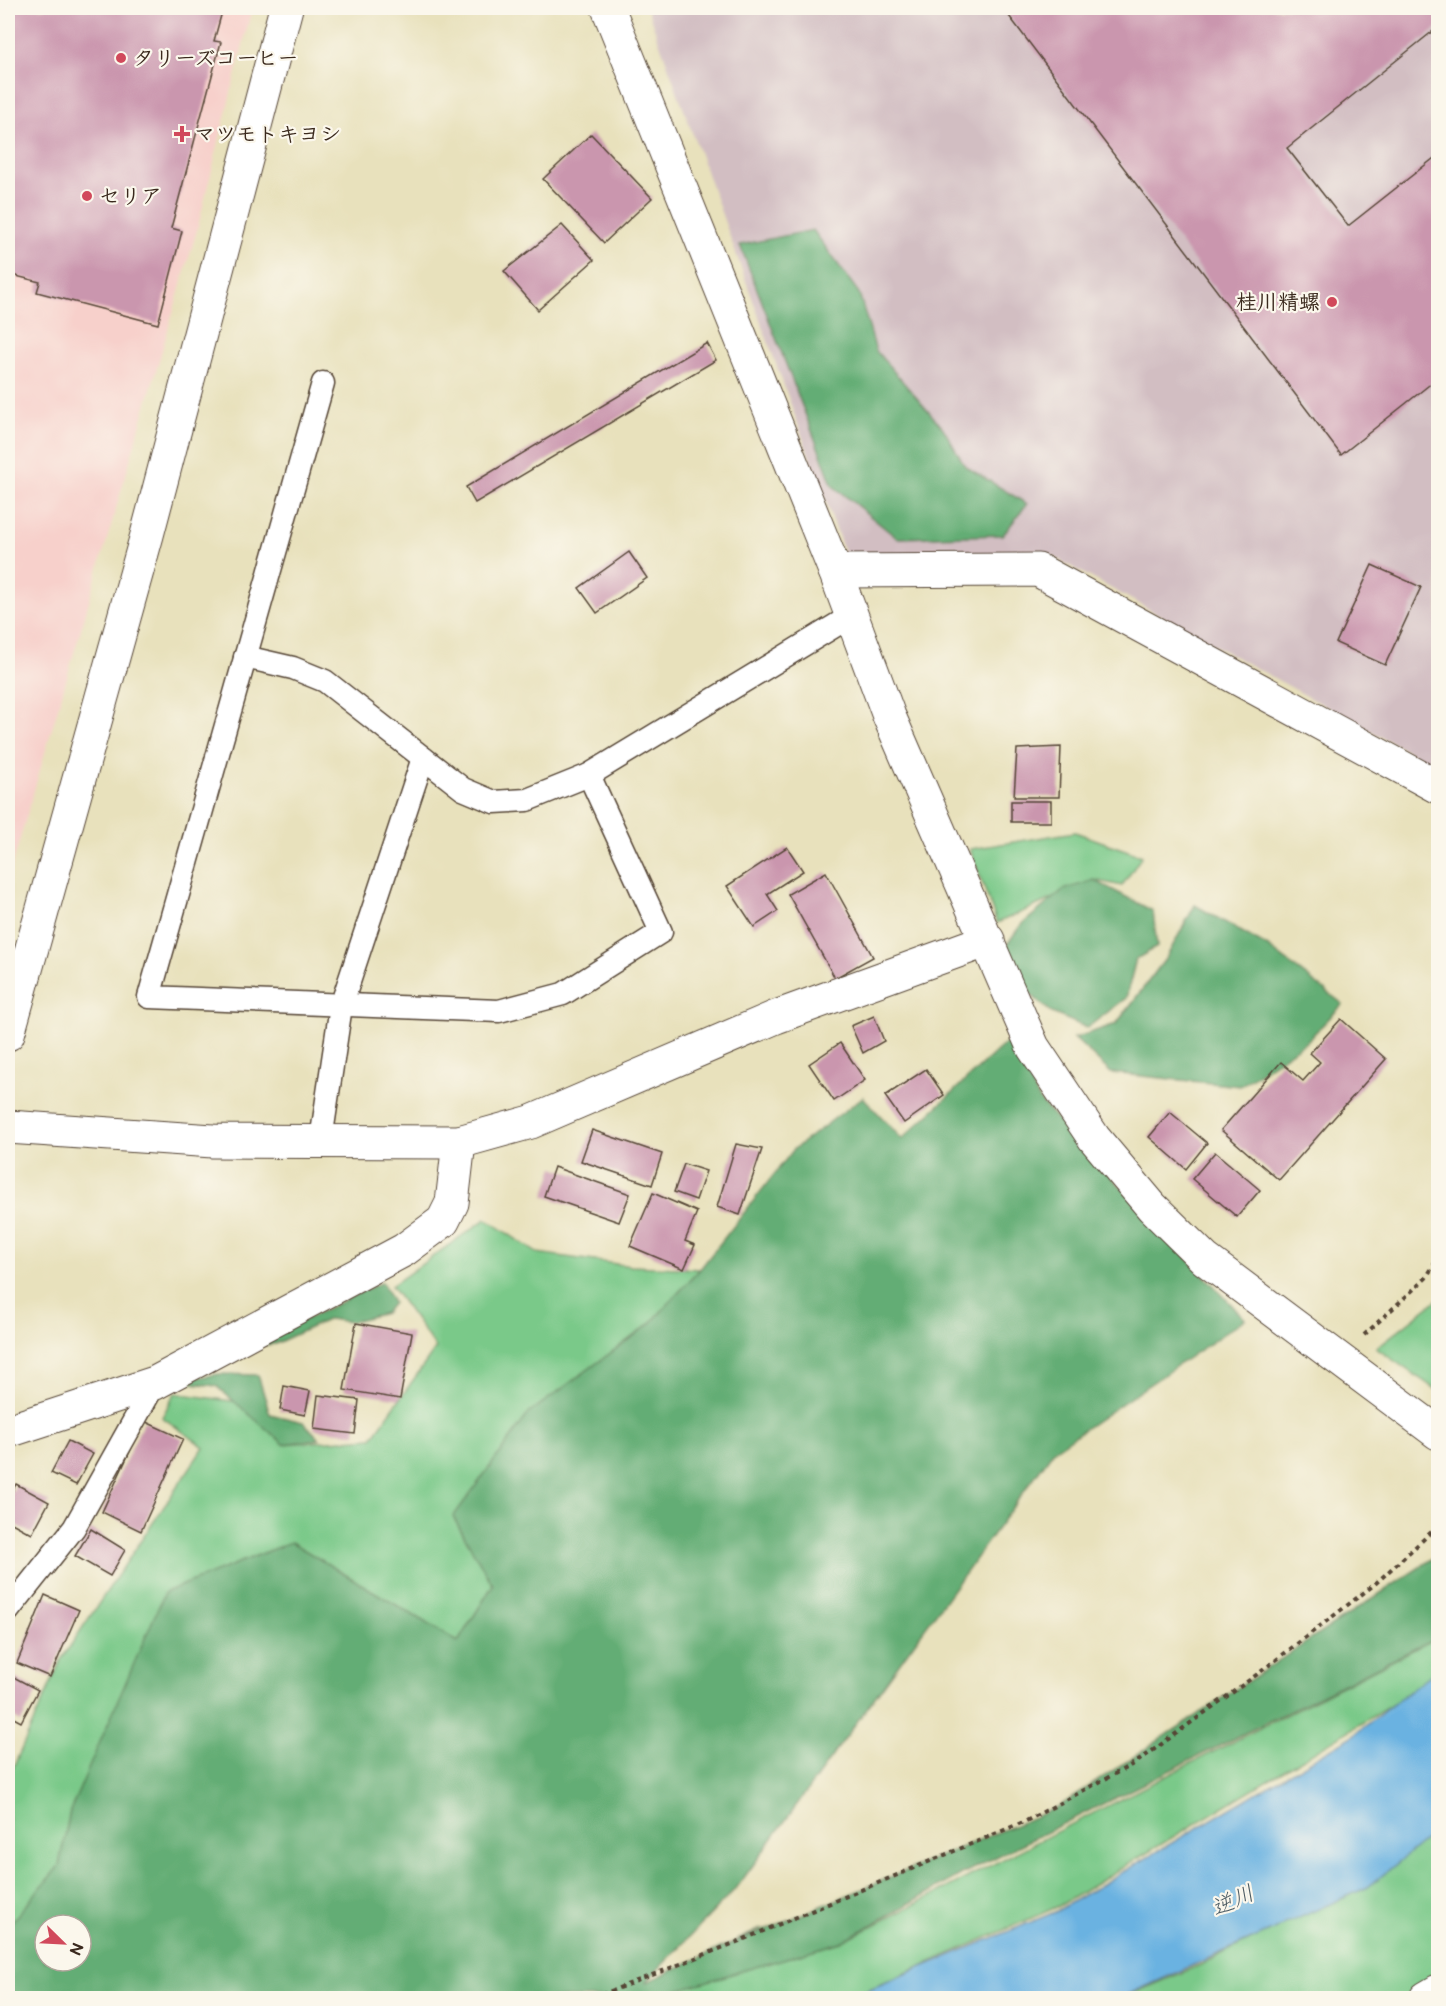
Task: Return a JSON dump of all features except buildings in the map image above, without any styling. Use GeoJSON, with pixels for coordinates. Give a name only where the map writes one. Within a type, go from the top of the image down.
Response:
{"type":"FeatureCollection","features":[{"type":"Feature","properties":{"kind":"street"},"geometry":{"type":"LineString","coordinates":[[8,1034],[144,546],[285,8]]}},
{"type":"Feature","properties":{"kind":"street"},"geometry":{"type":"LineString","coordinates":[[608,8],[835,571],[889,716],[1033,1047],[1094,1138],[1145,1199],[1205,1258],[1438,1433]]}},
{"type":"Feature","properties":{"kind":"street"},"geometry":{"type":"LineString","coordinates":[[835,571],[1038,570],[1438,787]]}},
{"type":"Feature","properties":{"kind":"street"},"geometry":{"type":"LineString","coordinates":[[8,1127],[213,1141],[459,1142],[531,1122],[776,1017],[988,940]]}},
{"type":"Feature","properties":{"kind":"street"},"geometry":{"type":"LineString","coordinates":[[8,1431],[155,1383],[404,1250],[443,1221],[452,1203],[459,1142]]}},
{"type":"Feature","properties":{"kind":"street"},"geometry":{"type":"LineString","coordinates":[[1425,1998],[1438,1991]]}},
{"type":"Feature","properties":{"kind":"lane"},"geometry":{"type":"LineString","coordinates":[[323,383],[149,997],[499,1011],[563,994],[661,932],[589,775]]}},
{"type":"Feature","properties":{"kind":"lane"},"geometry":{"type":"LineString","coordinates":[[245,657],[293,668],[325,681],[463,789],[494,802],[527,800],[589,775],[852,616]]}},
{"type":"Feature","properties":{"kind":"lane"},"geometry":{"type":"LineString","coordinates":[[321,1140],[341,1006],[423,758]]}},
{"type":"Feature","properties":{"kind":"lane"},"geometry":{"type":"LineString","coordinates":[[8,1611],[74,1528],[155,1383]]}},
{"type":"Feature","properties":{"kind":"path"},"geometry":{"type":"LineString","coordinates":[[1339,1358],[1426,1278],[1438,1258]]}},
{"type":"Feature","properties":{"kind":"path"},"geometry":{"type":"LineString","coordinates":[[593,1998],[737,1942],[1026,1821],[1137,1762],[1375,1584],[1438,1526]]}},
{"type":"Feature","properties":{"kind":"shaded area"},"geometry":{"type":"Polygon","coordinates":[[[8,8],[252,8],[197,230],[8,880],[8,8]]]}},
{"type":"Feature","properties":{"kind":"shaded area"},"geometry":{"type":"Polygon","coordinates":[[[647,8],[1438,8],[1438,768],[1050,555],[846,557],[647,8]]]}},
{"type":"Feature","properties":{"kind":"green space"},"geometry":{"type":"Polygon","coordinates":[[[813,230],[859,293],[876,351],[943,428],[965,466],[1027,504],[1003,535],[897,538],[833,486],[740,245],[813,230]]]}},
{"type":"Feature","properties":{"kind":"green space"},"geometry":{"type":"Polygon","coordinates":[[[1075,832],[1142,856],[1122,886],[1094,880],[997,923],[970,849],[1075,832]]]}},
{"type":"Feature","properties":{"kind":"green space"},"geometry":{"type":"Polygon","coordinates":[[[1094,880],[1153,911],[1157,947],[1136,959],[1126,998],[1087,1028],[1052,1013],[1019,984],[1005,947],[1020,926],[1063,890],[1094,880]]]}},
{"type":"Feature","properties":{"kind":"green space"},"geometry":{"type":"Polygon","coordinates":[[[1195,905],[1268,947],[1343,1004],[1306,1042],[1240,1086],[1111,1073],[1074,1038],[1116,1024],[1166,958],[1195,905]]]}},
{"type":"Feature","properties":{"kind":"green space"},"geometry":{"type":"Polygon","coordinates":[[[1008,1041],[1041,1102],[1245,1319],[1054,1450],[738,1886],[645,1983],[761,1929],[712,1952],[1058,1807],[1438,1555],[1438,1637],[962,1874],[841,1942],[650,1998],[8,1998],[8,1926],[59,1866],[70,1811],[165,1592],[291,1542],[458,1642],[493,1585],[453,1517],[529,1413],[650,1324],[700,1269],[794,1149],[863,1097],[902,1139],[1008,1041]]]}},
{"type":"Feature","properties":{"kind":"green space"},"geometry":{"type":"Polygon","coordinates":[[[486,1219],[537,1253],[631,1266],[700,1269],[650,1324],[529,1413],[493,1585],[458,1642],[291,1542],[70,1811],[59,1866],[8,1932],[8,1779],[62,1658],[204,1447],[162,1417],[175,1393],[238,1402],[284,1444],[372,1438],[436,1348],[391,1286],[486,1219]]]}},
{"type":"Feature","properties":{"kind":"green space"},"geometry":{"type":"Polygon","coordinates":[[[382,1282],[393,1303],[385,1313],[350,1322],[329,1319],[275,1344],[251,1346],[382,1282]]]}},
{"type":"Feature","properties":{"kind":"green space"},"geometry":{"type":"Polygon","coordinates":[[[1438,1299],[1438,1391],[1376,1348],[1438,1299]]]}},
{"type":"Feature","properties":{"kind":"green space"},"geometry":{"type":"Polygon","coordinates":[[[219,1374],[258,1375],[270,1414],[303,1422],[320,1439],[284,1444],[216,1386],[176,1381],[219,1374]]]}},
{"type":"Feature","properties":{"kind":"green space"},"geometry":{"type":"Polygon","coordinates":[[[1438,1637],[1438,1669],[1395,1703],[1059,1906],[849,1998],[649,1998],[841,1942],[1438,1637]]]}},
{"type":"Feature","properties":{"kind":"green space"},"geometry":{"type":"Polygon","coordinates":[[[1438,1825],[1438,1998],[1122,1998],[1200,1965],[1387,1870],[1438,1825]]]}},
{"type":"Feature","properties":{"kind":"water","name":"逆川"},"geometry":{"type":"Polygon","coordinates":[[[1438,1669],[1438,1830],[1368,1887],[1120,1998],[848,1998],[1055,1912],[1351,1737],[1438,1669]]]}},
{"type":"Feature","properties":{"kind":"place","name":"タリーズコーヒー"},"geometry":{"type":"Point","coordinates":[121,58]}},
{"type":"Feature","properties":{"kind":"place","name":"マツモトキヨシ"},"geometry":{"type":"Point","coordinates":[182,134]}},
{"type":"Feature","properties":{"kind":"place","name":"セリア"},"geometry":{"type":"Point","coordinates":[87,196]}},
{"type":"Feature","properties":{"kind":"place","name":"桂川精螺"},"geometry":{"type":"Point","coordinates":[1332,302]}}]}
